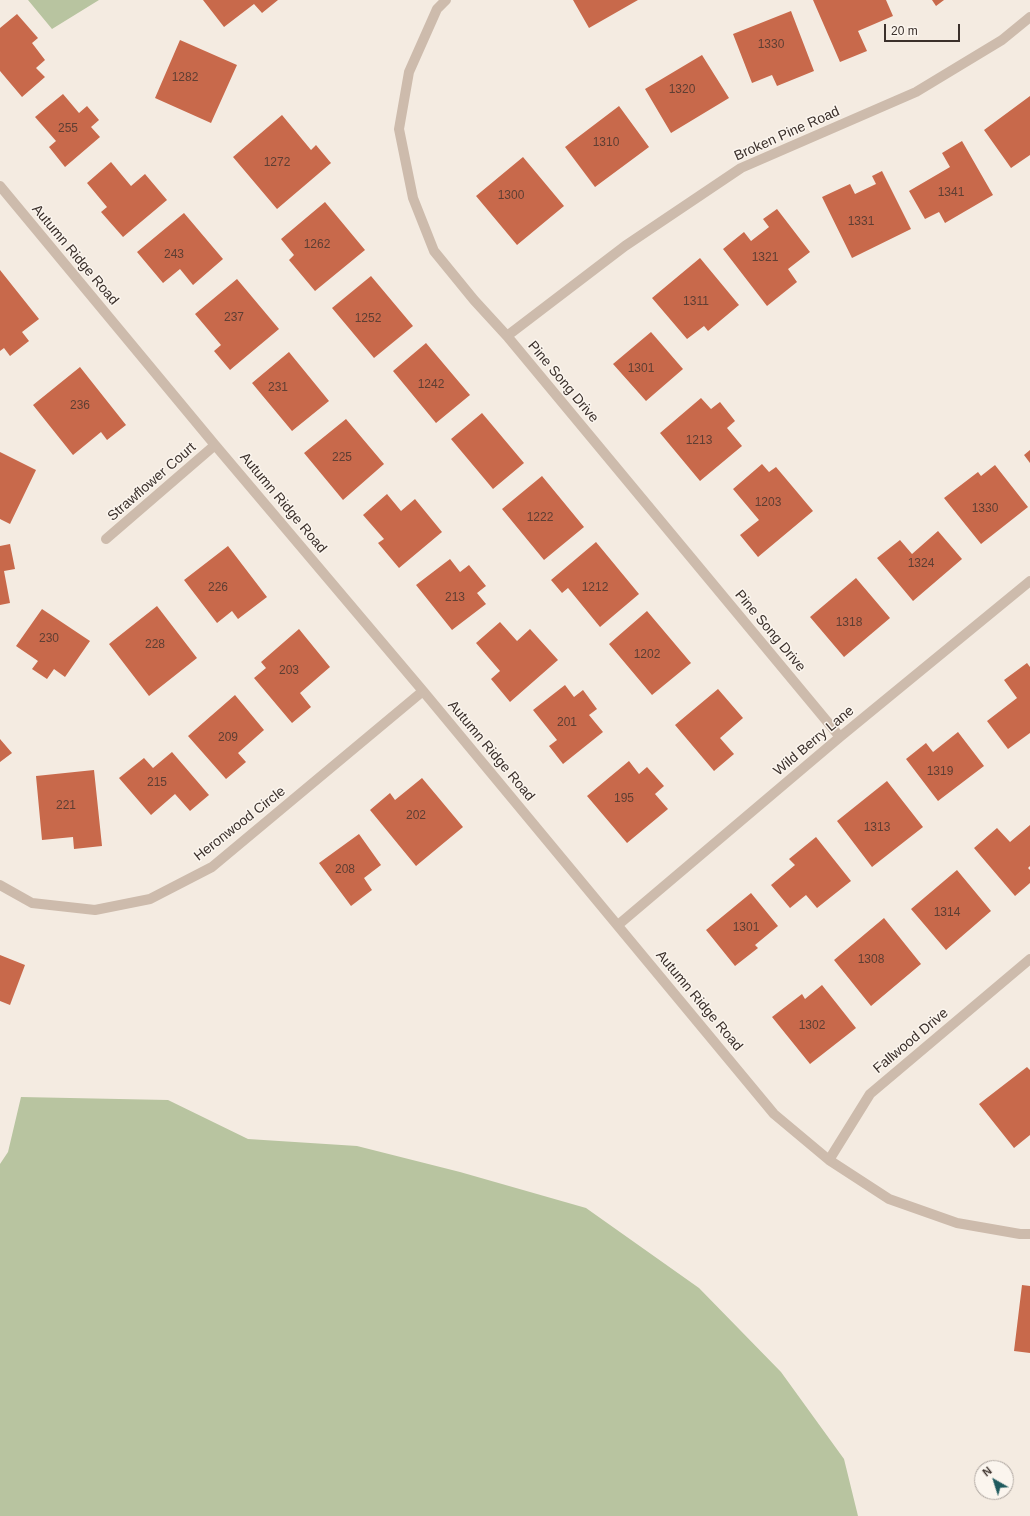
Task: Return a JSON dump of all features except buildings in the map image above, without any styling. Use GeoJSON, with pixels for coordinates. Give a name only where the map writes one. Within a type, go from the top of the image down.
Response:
{"type":"FeatureCollection","features":[{"type":"Feature","properties":{"kind":"street","name":"Pine Song Drive"},"geometry":{"type":"LineString","coordinates":[[446,0],[437,9],[410,72],[399,129],[413,198],[434,251],[474,300],[507,336],[840,737]]}},
{"type":"Feature","properties":{"kind":"street","name":"Broken Pine Road"},"geometry":{"type":"LineString","coordinates":[[507,336],[625,246],[741,168],[916,92],[1002,40],[1030,17]]}},
{"type":"Feature","properties":{"kind":"street","name":"Autumn Ridge Road"},"geometry":{"type":"LineString","coordinates":[[0,186],[215,445],[423,691],[774,1114],[829,1160],[889,1199],[957,1223],[1020,1234],[1030,1234]]}},
{"type":"Feature","properties":{"kind":"street","name":"Strawflower Court"},"geometry":{"type":"LineString","coordinates":[[106,539],[215,445]]}},
{"type":"Feature","properties":{"kind":"street","name":"Wild Berry Lane"},"geometry":{"type":"LineString","coordinates":[[618,926],[840,737],[1030,581]]}},
{"type":"Feature","properties":{"kind":"street","name":"Heronwood Circle"},"geometry":{"type":"LineString","coordinates":[[0,885],[32,903],[95,910],[150,899],[212,867],[423,691]]}},
{"type":"Feature","properties":{"kind":"street","name":"Fallwood Drive"},"geometry":{"type":"LineString","coordinates":[[829,1160],[870,1094],[1030,959]]}},
{"type":"Feature","properties":{"kind":"green space"},"geometry":{"type":"Polygon","coordinates":[[[28,0],[99,0],[52,29],[28,0]]]}},
{"type":"Feature","properties":{"kind":"green space"},"geometry":{"type":"Polygon","coordinates":[[[21,1097],[168,1100],[248,1139],[357,1146],[460,1172],[586,1208],[699,1288],[781,1372],[844,1459],[858,1516],[0,1516],[0,1164],[8,1152],[21,1097]]]}}]}
